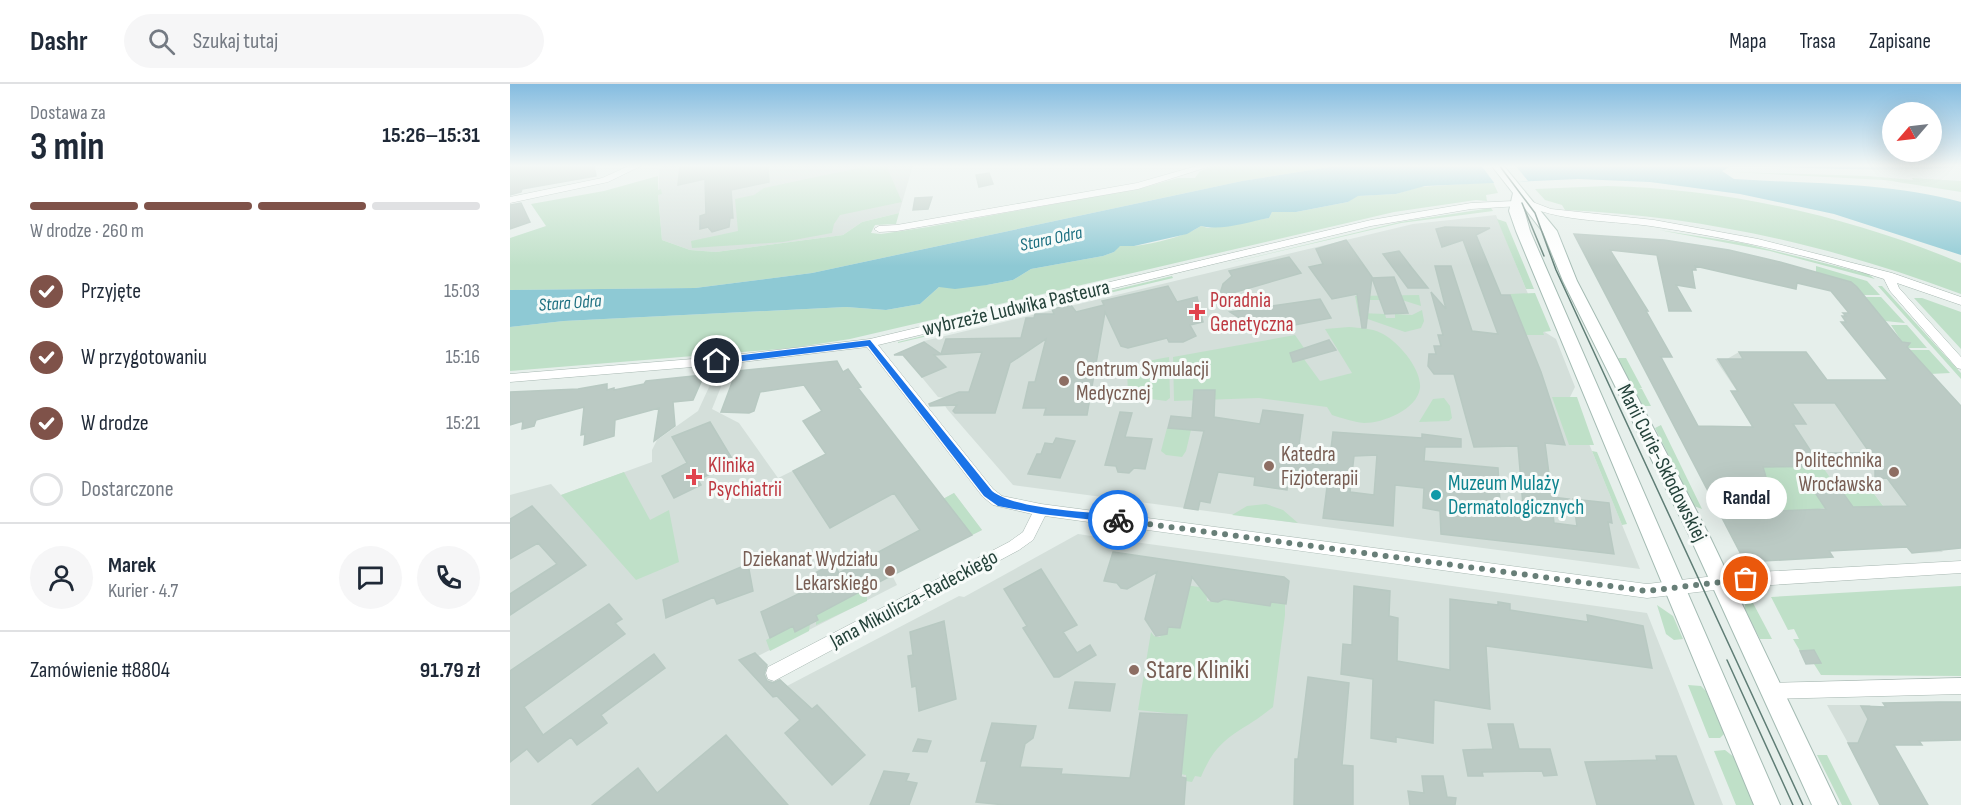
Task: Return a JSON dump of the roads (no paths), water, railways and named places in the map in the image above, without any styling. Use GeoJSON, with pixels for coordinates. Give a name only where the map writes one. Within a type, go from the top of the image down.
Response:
{"type":"FeatureCollection","features":[{"type":"Feature","properties":{"kind":"main road","name":"Marii Curie-Skłodowskiej"},"geometry":{"type":"LineString","coordinates":[[1519,199],[1523,231],[1767,805]]}},
{"type":"Feature","properties":{"kind":"main road","name":"Marii Curie-Skłodowskiej"},"geometry":{"type":"LineString","coordinates":[[1522,199],[1548,226],[1570,281],[1600,345],[1644,423],[1825,805]]}},
{"type":"Feature","properties":{"kind":"street"},"geometry":{"type":"LineString","coordinates":[[879,229],[897,228],[1065,199]]}},
{"type":"Feature","properties":{"kind":"street","name":"wybrzeże Ludwika Pasteura"},"geometry":{"type":"LineString","coordinates":[[510,378],[717,361],[870,343],[1371,223],[1502,199]]}},
{"type":"Feature","properties":{"kind":"street"},"geometry":{"type":"LineString","coordinates":[[1525,199],[1549,212],[1728,234],[1806,251],[1888,275],[1961,301]]}},
{"type":"Feature","properties":{"kind":"street"},"geometry":{"type":"LineString","coordinates":[[1548,226],[1562,220],[1601,218]]}},
{"type":"Feature","properties":{"kind":"street"},"geometry":{"type":"LineString","coordinates":[[1888,275],[1894,289],[1961,365]]}},
{"type":"Feature","properties":{"kind":"street"},"geometry":{"type":"LineString","coordinates":[[870,343],[877,355],[988,494],[998,501],[1041,510],[1636,589],[1675,589],[1720,582],[1961,567]]}},
{"type":"Feature","properties":{"kind":"street","name":"Jana Mikulicza-Radeckiego"},"geometry":{"type":"LineString","coordinates":[[774,673],[1014,546],[1028,536],[1041,510]]}},
{"type":"Feature","properties":{"kind":"street"},"geometry":{"type":"LineString","coordinates":[[1771,691],[1961,686]]}},
{"type":"Feature","properties":{"kind":"water","name":"Stara Odra"},"geometry":{"type":"Polygon","coordinates":[[[1160,199],[1354,199],[1348,202],[1296,212],[1272,212],[1269,218],[1235,225],[1201,226],[1187,234],[1134,246],[1120,246],[1114,252],[1103,256],[1031,269],[1013,280],[955,289],[939,287],[920,304],[886,310],[846,307],[564,321],[510,327],[510,290],[695,288],[812,273],[1160,199]]]}},
{"type":"Feature","properties":{"kind":"water"},"geometry":{"type":"Polygon","coordinates":[[[1762,199],[1948,199],[1961,202],[1961,255],[1834,214],[1762,199]]]}},
{"type":"Feature","properties":{"kind":"tram line"},"geometry":{"type":"LineString","coordinates":[[1524,199],[1535,213],[1556,270],[1803,805]]}},
{"type":"Feature","properties":{"kind":"tram line"},"geometry":{"type":"LineString","coordinates":[[1522,203],[1544,256]]}},
{"type":"Feature","properties":{"kind":"tram line"},"geometry":{"type":"LineString","coordinates":[[1727,660],[1793,805]]}},
{"type":"Feature","properties":{"kind":"place","name":"Poradnia Genetyczna"},"geometry":{"type":"Point","coordinates":[1197,312]}},
{"type":"Feature","properties":{"kind":"place","name":"Centrum Symulacji Medycznej"},"geometry":{"type":"Point","coordinates":[1064,381]}},
{"type":"Feature","properties":{"kind":"place","name":"Katedra Fizjoterapii"},"geometry":{"type":"Point","coordinates":[1269,466]}},
{"type":"Feature","properties":{"kind":"place","name":"Politechnika Wrocławska"},"geometry":{"type":"Point","coordinates":[1894,472]}},
{"type":"Feature","properties":{"kind":"place","name":"Klinika Psychiatrii"},"geometry":{"type":"Point","coordinates":[694,477]}},
{"type":"Feature","properties":{"kind":"place","name":"Muzeum Mulaży Dermatologicznych"},"geometry":{"type":"Point","coordinates":[1436,495]}},
{"type":"Feature","properties":{"kind":"place","name":"Dziekanat Wydziału Lekarskiego"},"geometry":{"type":"Point","coordinates":[890,571]}},
{"type":"Feature","properties":{"kind":"place","name":"Randal"},"geometry":{"type":"Point","coordinates":[1746,579]}},
{"type":"Feature","properties":{"kind":"place","name":"Stare Kliniki"},"geometry":{"type":"Point","coordinates":[1134,670]}}]}
